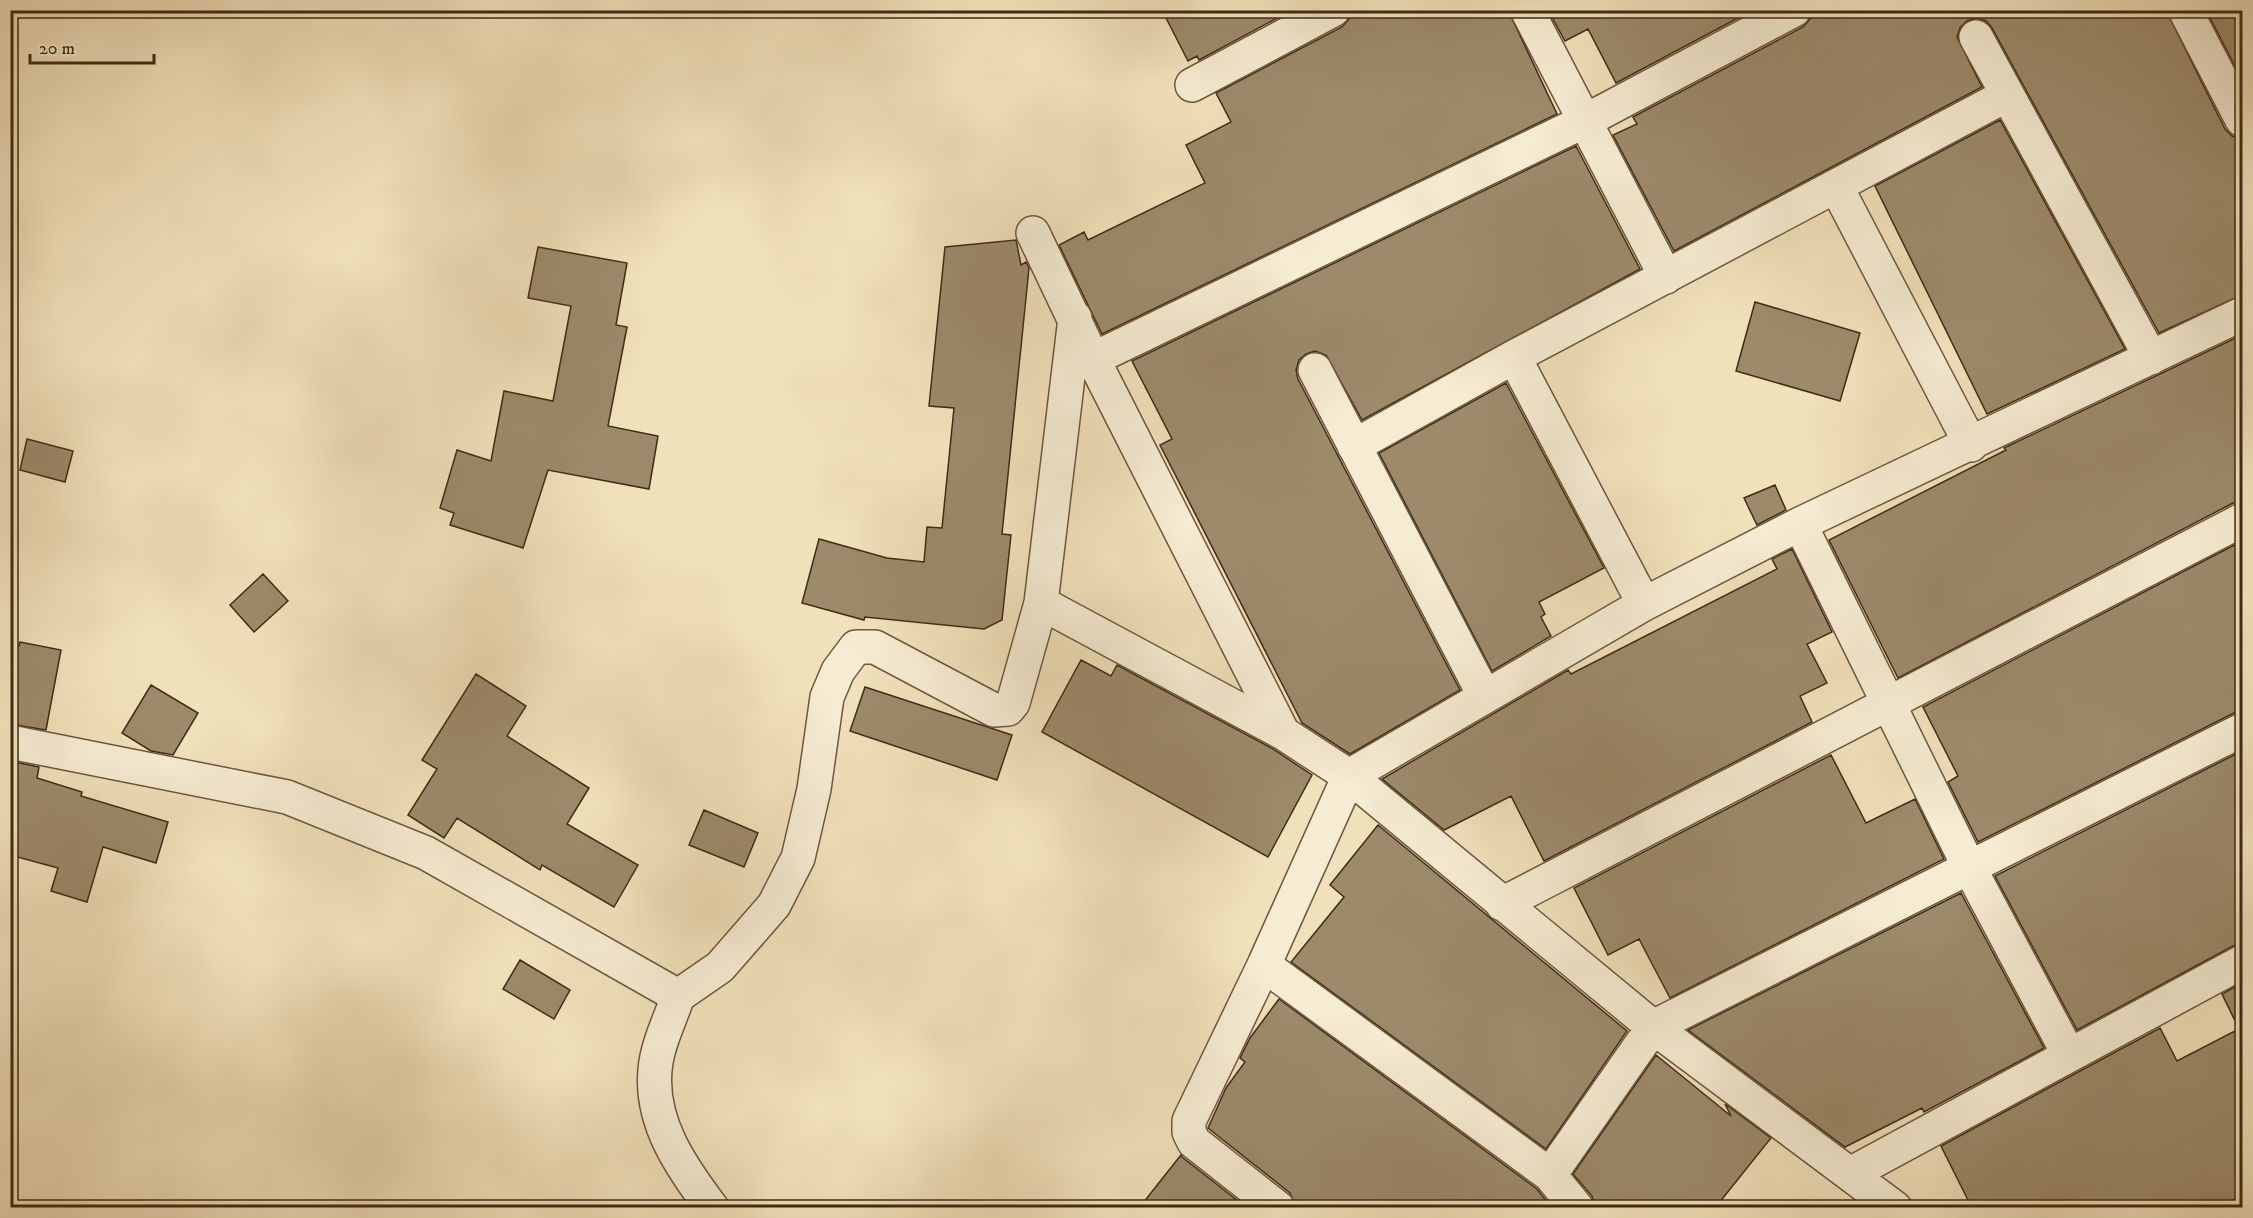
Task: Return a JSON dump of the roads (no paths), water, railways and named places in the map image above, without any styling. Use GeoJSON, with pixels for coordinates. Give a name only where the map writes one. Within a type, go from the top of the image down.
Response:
{"type":"FeatureCollection","features":[{"type":"Feature","properties":{"kind":"street"},"geometry":{"type":"LineString","coordinates":[[1192,85],[1333,10]]}},
{"type":"Feature","properties":{"kind":"street"},"geometry":{"type":"LineString","coordinates":[[1527,10],[1587,120],[1666,277]]}},
{"type":"Feature","properties":{"kind":"street"},"geometry":{"type":"LineString","coordinates":[[1093,359],[1587,120],[1794,10]]}},
{"type":"Feature","properties":{"kind":"street"},"geometry":{"type":"LineString","coordinates":[[2186,10],[2242,120]]}},
{"type":"Feature","properties":{"kind":"street"},"geometry":{"type":"LineString","coordinates":[[1976,37],[2151,358]]}},
{"type":"Feature","properties":{"kind":"street"},"geometry":{"type":"LineString","coordinates":[[1354,446],[1514,357],[2007,95]]}},
{"type":"Feature","properties":{"kind":"street"},"geometry":{"type":"LineString","coordinates":[[1836,186],[1971,445]]}},
{"type":"Feature","properties":{"kind":"street"},"geometry":{"type":"LineString","coordinates":[[1033,233],[1093,359],[1282,732]]}},
{"type":"Feature","properties":{"kind":"street"},"geometry":{"type":"LineString","coordinates":[[1278,1208],[1194,1142],[1189,1132],[1189,1121],[1264,965],[1349,776],[1484,695],[1644,604],[1800,524],[1971,445],[2242,314]]}},
{"type":"Feature","properties":{"kind":"street"},"geometry":{"type":"LineString","coordinates":[[712,1208],[680,1164],[660,1118],[655,1070],[678,996],[720,967],[774,905],[798,858],[814,789],[826,697],[838,671],[856,647],[875,647],[994,710],[1001,711],[1013,703],[1041,603],[1075,318]]}},
{"type":"Feature","properties":{"kind":"street"},"geometry":{"type":"LineString","coordinates":[[1514,357],[1644,604]]}},
{"type":"Feature","properties":{"kind":"street"},"geometry":{"type":"LineString","coordinates":[[1315,370],[1484,695]]}},
{"type":"Feature","properties":{"kind":"street"},"geometry":{"type":"LineString","coordinates":[[1502,904],[1887,702],[2242,520]]}},
{"type":"Feature","properties":{"kind":"street"},"geometry":{"type":"LineString","coordinates":[[1800,524],[1970,867],[2069,1055]]}},
{"type":"Feature","properties":{"kind":"street"},"geometry":{"type":"LineString","coordinates":[[1041,603],[1282,732],[1349,776],[1653,1027],[1895,1208]]}},
{"type":"Feature","properties":{"kind":"street"},"geometry":{"type":"LineString","coordinates":[[1550,1174],[1653,1027],[2242,730]]}},
{"type":"Feature","properties":{"kind":"street"},"geometry":{"type":"LineString","coordinates":[[10,742],[287,797],[426,853],[678,996]]}},
{"type":"Feature","properties":{"kind":"street"},"geometry":{"type":"LineString","coordinates":[[1850,1174],[2242,962]]}},
{"type":"Feature","properties":{"kind":"street"},"geometry":{"type":"LineString","coordinates":[[1264,965],[1550,1174],[1577,1208]]}}]}
